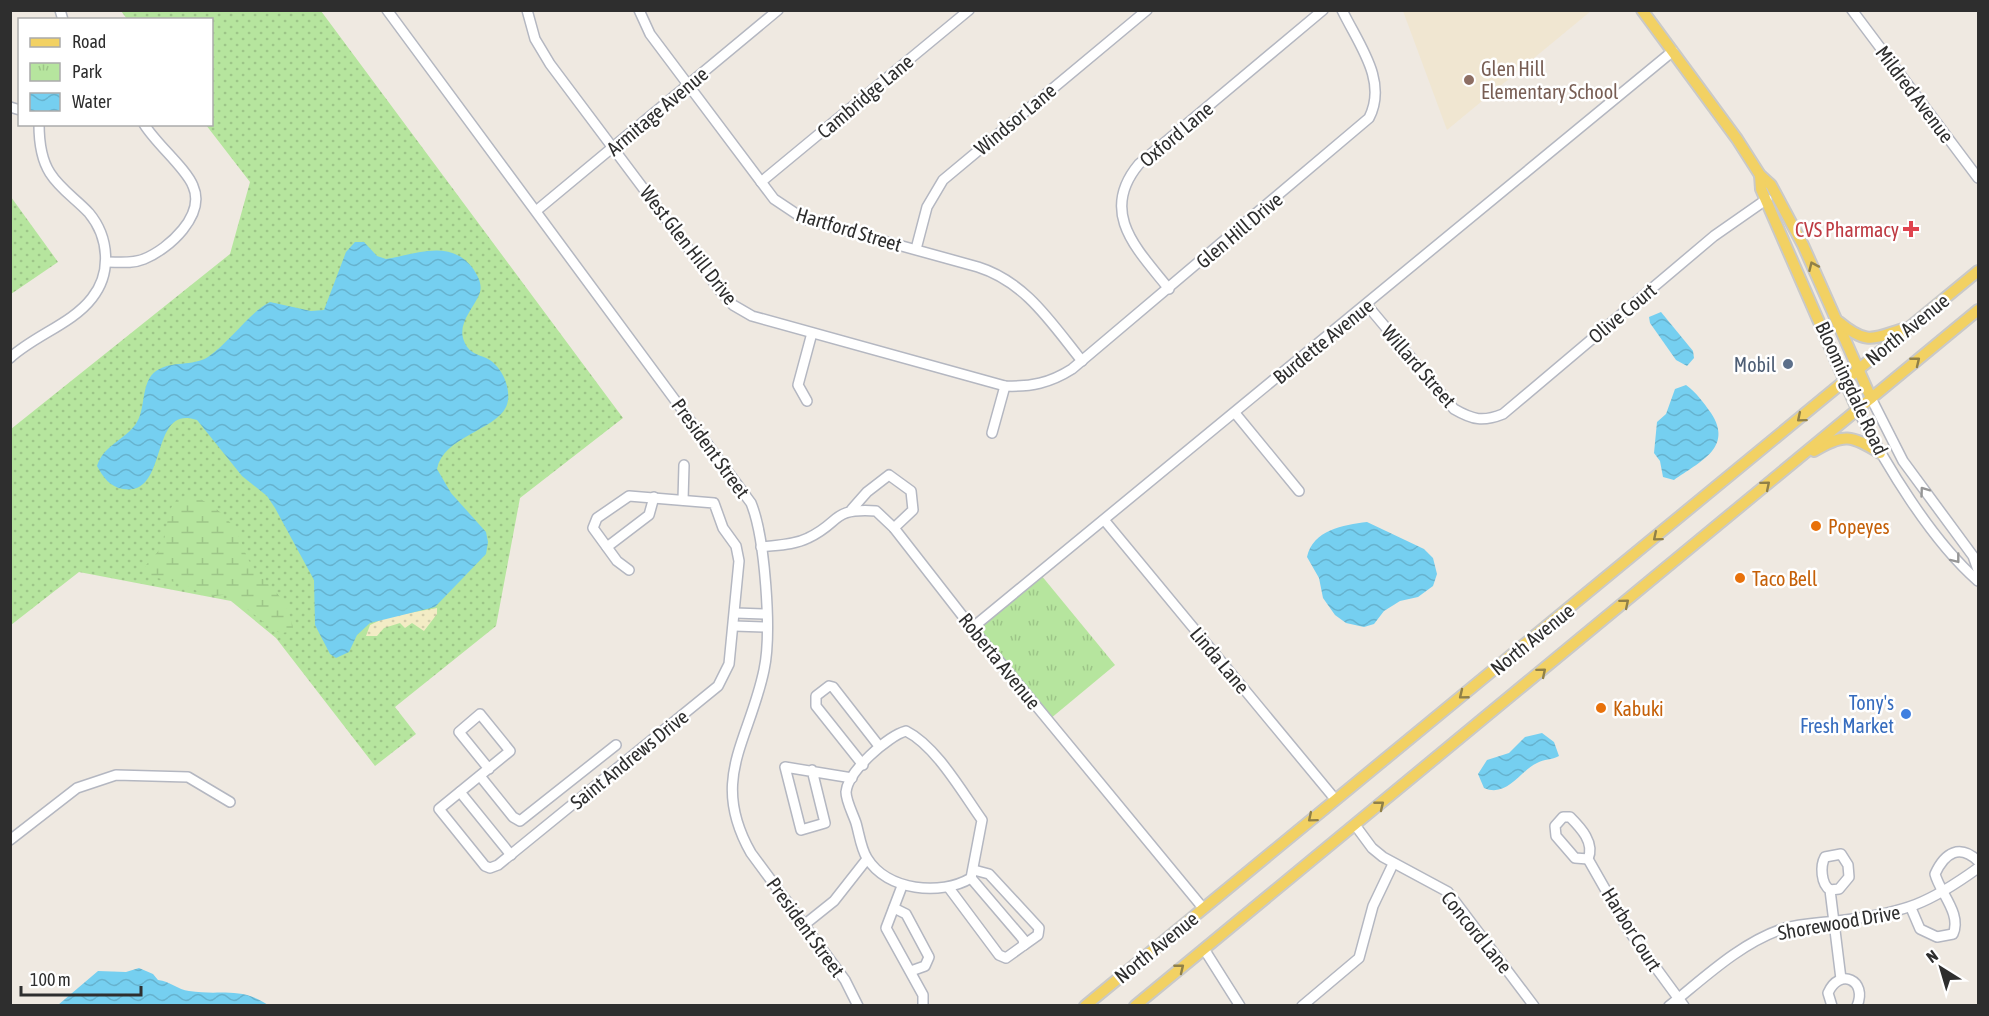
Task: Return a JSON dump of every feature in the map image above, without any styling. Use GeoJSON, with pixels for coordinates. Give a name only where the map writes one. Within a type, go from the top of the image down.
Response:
{"type":"FeatureCollection","features":[{"type":"Feature","properties":{"kind":"main road","name":"Bloomingdale Road"},"geometry":{"type":"LineString","coordinates":[[1642,10],[1739,141],[1760,175],[1772,185],[1871,398]]}},
{"type":"Feature","properties":{"kind":"main road","name":"Bloomingdale Road"},"geometry":{"type":"LineString","coordinates":[[1760,175],[1761,189],[1857,409]]}},
{"type":"Feature","properties":{"kind":"main road","name":"North Avenue"},"geometry":{"type":"LineString","coordinates":[[1085,1005],[1978,271]]}},
{"type":"Feature","properties":{"kind":"main road","name":"North Avenue"},"geometry":{"type":"LineString","coordinates":[[1135,1005],[1978,310]]}},
{"type":"Feature","properties":{"kind":"main road"},"geometry":{"type":"LineString","coordinates":[[1836,320],[1855,335],[1865,339],[1910,327]]}},
{"type":"Feature","properties":{"kind":"main road"},"geometry":{"type":"LineString","coordinates":[[1790,464],[1842,437],[1855,438],[1880,453]]}},
{"type":"Feature","properties":{"kind":"street","name":"President Street"},"geometry":{"type":"LineString","coordinates":[[387,10],[743,490],[756,516],[761,547],[767,653],[764,671],[733,768],[732,799],[739,830],[751,853],[845,980],[858,1005]]}},
{"type":"Feature","properties":{"kind":"street","name":"West Glen Hill Drive"},"geometry":{"type":"LineString","coordinates":[[527,10],[535,39],[542,51],[733,305],[752,316],[1005,386]]}},
{"type":"Feature","properties":{"kind":"street","name":"Hartford Street"},"geometry":{"type":"LineString","coordinates":[[639,10],[648,31],[761,182],[783,207],[804,219],[993,272],[1012,282],[1025,293],[1082,361]]}},
{"type":"Feature","properties":{"kind":"street","name":"Armitage Avenue"},"geometry":{"type":"LineString","coordinates":[[536,211],[778,10]]}},
{"type":"Feature","properties":{"kind":"street","name":"Cambridge Lane"},"geometry":{"type":"LineString","coordinates":[[761,182],[969,10]]}},
{"type":"Feature","properties":{"kind":"street","name":"Windsor Lane"},"geometry":{"type":"LineString","coordinates":[[916,249],[927,207],[943,180],[1147,10]]}},
{"type":"Feature","properties":{"kind":"street","name":"Oxford Lane"},"geometry":{"type":"LineString","coordinates":[[1169,289],[1132,242],[1125,228],[1122,198],[1130,177],[1139,164],[1323,10]]}},
{"type":"Feature","properties":{"kind":"street","name":"Glen Hill Drive"},"geometry":{"type":"LineString","coordinates":[[1005,386],[1025,386],[1047,382],[1082,361],[1369,118],[1377,98],[1376,81],[1342,10]]}},
{"type":"Feature","properties":{"kind":"street","name":"Mildred Avenue"},"geometry":{"type":"LineString","coordinates":[[1852,10],[1978,178]]}},
{"type":"Feature","properties":{"kind":"street","name":"Burdette Avenue"},"geometry":{"type":"LineString","coordinates":[[972,628],[1367,305],[1672,51]]}},
{"type":"Feature","properties":{"kind":"street"},"geometry":{"type":"LineString","coordinates":[[10,358],[81,309],[98,289],[107,262],[102,235],[95,222],[62,189],[49,171],[42,156],[39,126]]}},
{"type":"Feature","properties":{"kind":"street"},"geometry":{"type":"LineString","coordinates":[[107,262],[131,262],[147,258],[184,228],[195,210],[196,194],[192,183],[146,126]]}},
{"type":"Feature","properties":{"kind":"street","name":"Olive Court"},"geometry":{"type":"LineString","coordinates":[[1477,420],[1487,420],[1503,414],[1678,266],[1756,204],[1767,199]]}},
{"type":"Feature","properties":{"kind":"street","name":"Willard Street"},"geometry":{"type":"LineString","coordinates":[[1367,305],[1454,409],[1477,420]]}},
{"type":"Feature","properties":{"kind":"street"},"geometry":{"type":"LineString","coordinates":[[807,401],[798,385],[812,333]]}},
{"type":"Feature","properties":{"kind":"street"},"geometry":{"type":"LineString","coordinates":[[992,433],[1005,386]]}},
{"type":"Feature","properties":{"kind":"street","name":"Bloomingdale Road"},"geometry":{"type":"LineString","coordinates":[[1871,398],[1895,449],[1973,556],[1978,570]]}},
{"type":"Feature","properties":{"kind":"street","name":"Bloomingdale Road"},"geometry":{"type":"LineString","coordinates":[[1857,409],[1896,480],[1961,566],[1978,581]]}},
{"type":"Feature","properties":{"kind":"street"},"geometry":{"type":"LineString","coordinates":[[1235,413],[1299,491]]}},
{"type":"Feature","properties":{"kind":"street"},"geometry":{"type":"LineString","coordinates":[[629,570],[617,561],[593,528],[594,521],[629,496],[682,500],[684,465]]}},
{"type":"Feature","properties":{"kind":"street"},"geometry":{"type":"LineString","coordinates":[[761,547],[787,544],[807,538],[841,513],[852,509],[867,492],[889,476],[911,491],[913,510],[894,528]]}},
{"type":"Feature","properties":{"kind":"street"},"geometry":{"type":"LineString","coordinates":[[607,547],[649,514],[654,497]]}},
{"type":"Feature","properties":{"kind":"street","name":"Saint Andrews Drive"},"geometry":{"type":"LineString","coordinates":[[460,792],[439,809],[485,866],[490,868],[511,855],[718,686],[729,664],[734,626],[738,552],[723,528],[714,503],[682,500]]}},
{"type":"Feature","properties":{"kind":"street","name":"Roberta Avenue"},"geometry":{"type":"LineString","coordinates":[[852,509],[876,511],[894,528],[972,628],[1203,908]]}},
{"type":"Feature","properties":{"kind":"street","name":"Linda Lane"},"geometry":{"type":"LineString","coordinates":[[1104,521],[1335,799]]}},
{"type":"Feature","properties":{"kind":"street"},"geometry":{"type":"LineString","coordinates":[[735,613],[766,614]]}},
{"type":"Feature","properties":{"kind":"street"},"geometry":{"type":"LineString","coordinates":[[734,626],[767,627]]}},
{"type":"Feature","properties":{"kind":"street"},"geometry":{"type":"LineString","coordinates":[[863,765],[816,706],[816,696],[829,686],[833,687],[879,746]]}},
{"type":"Feature","properties":{"kind":"street"},"geometry":{"type":"LineString","coordinates":[[489,769],[459,732],[480,714],[510,751],[489,769],[460,792],[511,855]]}},
{"type":"Feature","properties":{"kind":"street"},"geometry":{"type":"LineString","coordinates":[[949,888],[999,955],[1006,958],[1038,935],[1039,928],[989,874],[972,874],[949,888],[902,886],[867,859],[846,792],[852,778],[879,746],[896,734],[906,731],[916,736],[953,779],[983,824],[972,874]]}},
{"type":"Feature","properties":{"kind":"street"},"geometry":{"type":"LineString","coordinates":[[480,776],[513,818],[520,821],[616,745]]}},
{"type":"Feature","properties":{"kind":"street"},"geometry":{"type":"LineString","coordinates":[[812,770],[825,823],[801,830],[785,767],[812,770],[852,778]]}},
{"type":"Feature","properties":{"kind":"street"},"geometry":{"type":"LineString","coordinates":[[10,840],[77,788],[104,777],[128,775],[188,777],[230,802]]}},
{"type":"Feature","properties":{"kind":"street","name":"Harbor Court"},"geometry":{"type":"LineString","coordinates":[[1563,817],[1570,817],[1584,834],[1591,852],[1588,859],[1575,858],[1556,836],[1555,826],[1563,817]]}},
{"type":"Feature","properties":{"kind":"street","name":"Concord Lane"},"geometry":{"type":"LineString","coordinates":[[1355,825],[1372,848],[1393,864],[1430,880],[1448,892],[1534,1005]]}},
{"type":"Feature","properties":{"kind":"street"},"geometry":{"type":"LineString","coordinates":[[1911,908],[1920,929],[1937,937],[1949,937],[1956,927],[1935,874],[1939,866],[1951,854],[1964,851],[1978,861]]}},
{"type":"Feature","properties":{"kind":"street"},"geometry":{"type":"LineString","coordinates":[[804,924],[834,901],[867,859]]}},
{"type":"Feature","properties":{"kind":"street","name":"Harbor Court"},"geometry":{"type":"LineString","coordinates":[[1588,859],[1629,931],[1677,1003]]}},
{"type":"Feature","properties":{"kind":"street"},"geometry":{"type":"LineString","coordinates":[[1302,1005],[1359,958],[1373,906],[1393,864]]}},
{"type":"Feature","properties":{"kind":"street","name":"Shorewood Drive"},"geometry":{"type":"LineString","coordinates":[[1677,1003],[1756,940],[1791,927],[1911,908],[1943,893],[1978,868]]}},
{"type":"Feature","properties":{"kind":"street"},"geometry":{"type":"LineString","coordinates":[[972,874],[1023,939],[1024,945]]}},
{"type":"Feature","properties":{"kind":"street"},"geometry":{"type":"LineString","coordinates":[[902,886],[886,928],[923,996],[922,1005]]}},
{"type":"Feature","properties":{"kind":"street"},"geometry":{"type":"LineString","coordinates":[[1830,890],[1841,979]]}},
{"type":"Feature","properties":{"kind":"street"},"geometry":{"type":"LineString","coordinates":[[894,908],[906,914],[929,957],[925,966],[911,971]]}},
{"type":"Feature","properties":{"kind":"street"},"geometry":{"type":"LineString","coordinates":[[1204,949],[1240,1005]]}},
{"type":"Feature","properties":{"kind":"street"},"geometry":{"type":"LineString","coordinates":[[1832,1005],[1828,993],[1832,984],[1841,979],[1851,980],[1859,987],[1861,997],[1857,1005]]}},
{"type":"Feature","properties":{"kind":"street"},"geometry":{"type":"LineString","coordinates":[[1313,997],[1320,1005]]}},
{"type":"Feature","properties":{"kind":"shaded area","name":"Glen Hill Elementary School"},"geometry":{"type":"Polygon","coordinates":[[[1403,11],[1591,11],[1447,130],[1403,11]]]}},
{"type":"Feature","properties":{"kind":"green space"},"geometry":{"type":"Polygon","coordinates":[[[121,11],[321,11],[623,418],[520,498],[496,626],[395,707],[416,734],[375,766],[276,638],[231,601],[79,572],[11,625],[11,429],[230,254],[250,182],[207,126],[213,126],[213,18],[126,18],[121,11]]]}},
{"type":"Feature","properties":{"kind":"green space"},"geometry":{"type":"Polygon","coordinates":[[[11,197],[58,262],[10,294],[11,197]]]}},
{"type":"Feature","properties":{"kind":"green space"},"geometry":{"type":"Polygon","coordinates":[[[189,495],[211,505],[234,528],[251,564],[286,606],[293,628],[290,632],[280,633],[272,629],[229,594],[205,595],[183,584],[149,576],[144,571],[162,545],[171,508],[180,498],[189,495]]]}},
{"type":"Feature","properties":{"kind":"green space"},"geometry":{"type":"Polygon","coordinates":[[[1041,575],[1115,665],[1050,719],[975,628],[1041,575]]]}},
{"type":"Feature","properties":{"kind":"sand"},"geometry":{"type":"Polygon","coordinates":[[[437,608],[437,614],[424,631],[412,623],[405,628],[400,623],[384,628],[377,636],[366,636],[370,625],[387,617],[437,608]]]}},
{"type":"Feature","properties":{"kind":"water"},"geometry":{"type":"Polygon","coordinates":[[[355,242],[364,242],[377,256],[386,259],[422,252],[445,251],[465,260],[476,273],[481,288],[464,323],[462,335],[471,351],[488,359],[498,368],[505,380],[508,401],[500,415],[449,449],[441,458],[437,469],[451,493],[486,532],[488,542],[486,554],[435,607],[370,623],[357,635],[349,652],[336,658],[330,654],[315,625],[314,580],[275,508],[267,496],[242,476],[197,420],[182,418],[171,425],[164,436],[148,479],[138,488],[123,489],[114,486],[104,478],[97,466],[105,452],[135,425],[151,375],[162,368],[195,362],[208,357],[270,302],[311,311],[324,310],[346,252],[355,242]]]}},
{"type":"Feature","properties":{"kind":"water"},"geometry":{"type":"Polygon","coordinates":[[[1661,312],[1693,351],[1694,358],[1687,366],[1676,360],[1650,323],[1649,317],[1661,312]]]}},
{"type":"Feature","properties":{"kind":"water"},"geometry":{"type":"Polygon","coordinates":[[[1686,385],[1697,394],[1711,413],[1717,425],[1718,436],[1711,453],[1674,480],[1663,477],[1660,461],[1654,453],[1657,422],[1666,414],[1675,389],[1686,385]]]}},
{"type":"Feature","properties":{"kind":"water"},"geometry":{"type":"Polygon","coordinates":[[[1367,522],[1424,549],[1433,558],[1437,574],[1433,586],[1418,597],[1400,601],[1384,611],[1374,624],[1364,627],[1346,623],[1335,615],[1323,598],[1319,578],[1307,557],[1310,548],[1330,530],[1367,522]]]}},
{"type":"Feature","properties":{"kind":"water"},"geometry":{"type":"Polygon","coordinates":[[[1542,733],[1554,742],[1559,756],[1537,763],[1506,787],[1492,790],[1484,788],[1478,774],[1487,760],[1509,753],[1525,737],[1542,733]]]}},
{"type":"Feature","properties":{"kind":"water"},"geometry":{"type":"Polygon","coordinates":[[[139,968],[153,974],[158,980],[185,990],[239,994],[258,999],[268,1005],[58,1005],[98,971],[126,972],[139,968]]]}},
{"type":"Feature","properties":{"kind":"place","name":"Glen Hill Elementary School"},"geometry":{"type":"Point","coordinates":[1469,80]}},
{"type":"Feature","properties":{"kind":"place","name":"CVS Pharmacy"},"geometry":{"type":"Point","coordinates":[1911,229]}},
{"type":"Feature","properties":{"kind":"place","name":"Mobil"},"geometry":{"type":"Point","coordinates":[1788,364]}},
{"type":"Feature","properties":{"kind":"place","name":"Popeyes"},"geometry":{"type":"Point","coordinates":[1816,526]}},
{"type":"Feature","properties":{"kind":"place","name":"Taco Bell"},"geometry":{"type":"Point","coordinates":[1740,578]}},
{"type":"Feature","properties":{"kind":"place","name":"Kabuki"},"geometry":{"type":"Point","coordinates":[1601,708]}},
{"type":"Feature","properties":{"kind":"place","name":"Tony's Fresh Market"},"geometry":{"type":"Point","coordinates":[1906,714]}}]}
